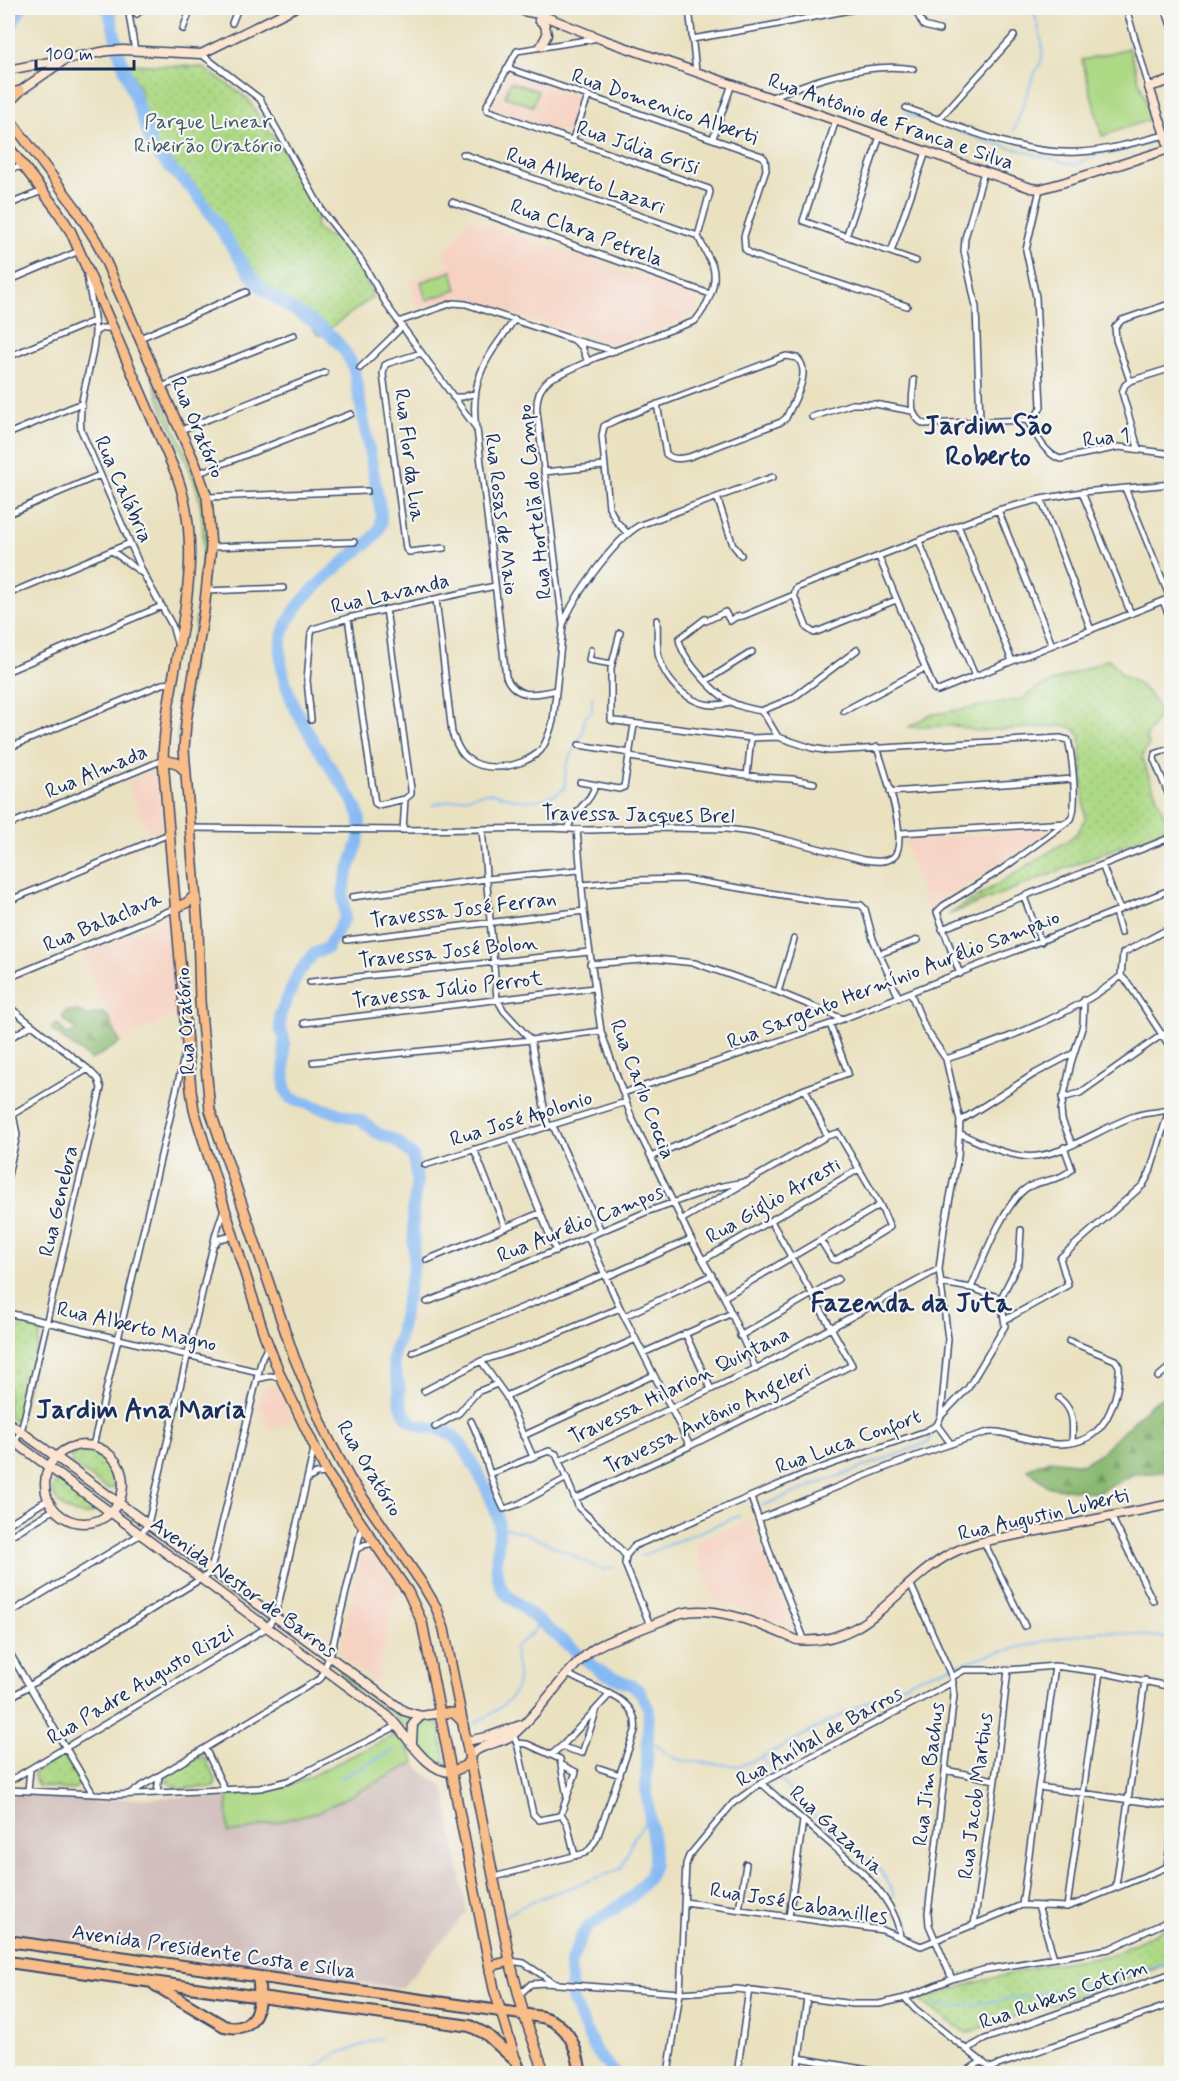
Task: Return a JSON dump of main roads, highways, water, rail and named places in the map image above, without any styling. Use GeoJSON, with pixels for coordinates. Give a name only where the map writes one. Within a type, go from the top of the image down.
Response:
{"type":"FeatureCollection","features":[{"type":"Feature","properties":{"kind":"highway","name":"Avenida Presidente Costa e Silva"},"geometry":{"type":"LineString","coordinates":[[8,1941],[547,2018],[567,2032],[576,2048],[581,2073]]}},
{"type":"Feature","properties":{"kind":"highway","name":"Avenida Presidente Costa e Silva"},"geometry":{"type":"LineString","coordinates":[[8,1962],[476,2028],[490,2037],[516,2061]]}},
{"type":"Feature","properties":{"kind":"highway"},"geometry":{"type":"LineString","coordinates":[[148,1982],[229,2027],[250,2022],[259,2009],[258,1977]]}},
{"type":"Feature","properties":{"kind":"highway"},"geometry":{"type":"LineString","coordinates":[[516,2061],[521,2073]]}},
{"type":"Feature","properties":{"kind":"main road"},"geometry":{"type":"LineString","coordinates":[[8,109],[13,98],[24,88]]}},
{"type":"Feature","properties":{"kind":"main road","name":"Rua Oratório"},"geometry":{"type":"LineString","coordinates":[[8,117],[70,199],[103,255],[200,473],[207,498],[211,547],[184,743],[207,1096],[230,1174],[248,1218],[298,1370],[331,1444],[347,1474],[423,1585],[440,1618],[447,1639],[510,1961],[524,2014],[545,2073]]}},
{"type":"Feature","properties":{"kind":"main road","name":"Rua Oratório"},"geometry":{"type":"LineString","coordinates":[[8,146],[64,220],[177,476],[186,505],[190,555],[165,730],[164,760],[190,1090],[196,1121],[268,1346],[281,1377],[327,1473],[408,1592],[422,1622],[490,1971],[516,2061]]}},
{"type":"Feature","properties":{"kind":"main road"},"geometry":{"type":"LineString","coordinates":[[164,760],[173,761],[185,771]]}},
{"type":"Feature","properties":{"kind":"main road"},"geometry":{"type":"LineString","coordinates":[[176,908],[188,902],[195,895]]}},
{"type":"Feature","properties":{"kind":"main road"},"geometry":{"type":"LineString","coordinates":[[441,1713],[454,1713],[464,1723]]}},
{"type":"Feature","properties":{"kind":"main road"},"geometry":{"type":"LineString","coordinates":[[452,1772],[465,1766],[470,1757]]}},
{"type":"Feature","properties":{"kind":"main road"},"geometry":{"type":"LineString","coordinates":[[490,1971],[495,1965],[510,1961]]}},
{"type":"Feature","properties":{"kind":"waterway"},"geometry":{"type":"LineString","coordinates":[[8,31],[21,8]]}},
{"type":"Feature","properties":{"kind":"waterway"},"geometry":{"type":"LineString","coordinates":[[108,8],[121,59],[153,148],[200,199],[258,284],[325,331],[347,355],[354,370],[381,513],[380,527],[371,540],[341,564],[298,606],[284,630],[281,661],[284,678],[298,713],[357,810],[360,833],[344,886],[345,918],[327,948],[313,954],[298,974],[280,1015],[280,1028],[284,1038],[285,1089],[290,1098],[362,1121],[377,1133],[398,1142],[413,1156],[417,1180],[413,1211],[414,1263],[393,1357],[402,1408],[412,1422],[452,1435],[473,1464],[496,1511],[499,1529],[497,1576],[506,1594],[601,1672],[640,1691],[649,1710],[646,1787],[654,1864],[650,1875],[633,1896],[588,1927],[582,1935],[570,1964],[572,1999],[596,2052],[616,2074]]}},
{"type":"Feature","properties":{"kind":"waterway"},"geometry":{"type":"LineString","coordinates":[[1014,131],[1034,74],[1042,59],[1042,42],[1033,8]]}},
{"type":"Feature","properties":{"kind":"waterway"},"geometry":{"type":"LineString","coordinates":[[906,114],[993,143],[1075,165],[1099,154],[1117,152],[1155,141]]}},
{"type":"Feature","properties":{"kind":"waterway"},"geometry":{"type":"LineString","coordinates":[[432,805],[485,793],[513,799],[533,800],[553,795],[564,789],[566,766],[582,734],[585,717],[592,711],[592,696]]}},
{"type":"Feature","properties":{"kind":"waterway"},"geometry":{"type":"LineString","coordinates":[[359,816],[365,815]]}},
{"type":"Feature","properties":{"kind":"waterway"},"geometry":{"type":"LineString","coordinates":[[763,1505],[929,1442],[931,1436]]}},
{"type":"Feature","properties":{"kind":"waterway"},"geometry":{"type":"LineString","coordinates":[[641,1556],[739,1516]]}},
{"type":"Feature","properties":{"kind":"waterway"},"geometry":{"type":"LineString","coordinates":[[499,1527],[526,1533],[603,1570],[613,1568]]}},
{"type":"Feature","properties":{"kind":"waterway"},"geometry":{"type":"LineString","coordinates":[[475,1723],[504,1705],[515,1692],[518,1676],[515,1647],[533,1633],[539,1620]]}},
{"type":"Feature","properties":{"kind":"waterway"},"geometry":{"type":"LineString","coordinates":[[649,1740],[674,1758],[684,1761],[740,1766],[920,1677],[988,1655],[1054,1639],[1101,1631],[1172,1638]]}},
{"type":"Feature","properties":{"kind":"waterway"},"geometry":{"type":"LineString","coordinates":[[341,1778],[394,1750]]}},
{"type":"Feature","properties":{"kind":"waterway"},"geometry":{"type":"LineString","coordinates":[[762,1758],[771,1770]]}},
{"type":"Feature","properties":{"kind":"waterway"},"geometry":{"type":"LineString","coordinates":[[781,1781],[817,1818],[861,1852],[881,1872],[894,1896]]}},
{"type":"Feature","properties":{"kind":"waterway"},"geometry":{"type":"LineString","coordinates":[[505,1916],[530,1902],[621,1869],[635,1836],[648,1818]]}},
{"type":"Feature","properties":{"kind":"waterway"},"geometry":{"type":"LineString","coordinates":[[935,2003],[949,2007],[971,2005],[1097,1984],[1172,1961]]}},
{"type":"Feature","properties":{"kind":"waterway"},"geometry":{"type":"LineString","coordinates":[[307,2074],[332,2056],[381,2038]]}},
{"type":"Feature","properties":{"kind":"district","name":"Jardim São Roberto"},"geometry":{"type":"Point","coordinates":[988,440]}},
{"type":"Feature","properties":{"kind":"district","name":"Fazenda da Juta"},"geometry":{"type":"Point","coordinates":[911,1302]}},
{"type":"Feature","properties":{"kind":"district","name":"Jardim Ana Maria"},"geometry":{"type":"Point","coordinates":[141,1409]}},
{"type":"Feature","properties":{"kind":"park label","name":"Parque Linear Ribeirão Oratório"},"geometry":{"type":"Point","coordinates":[208,133]}}]}
